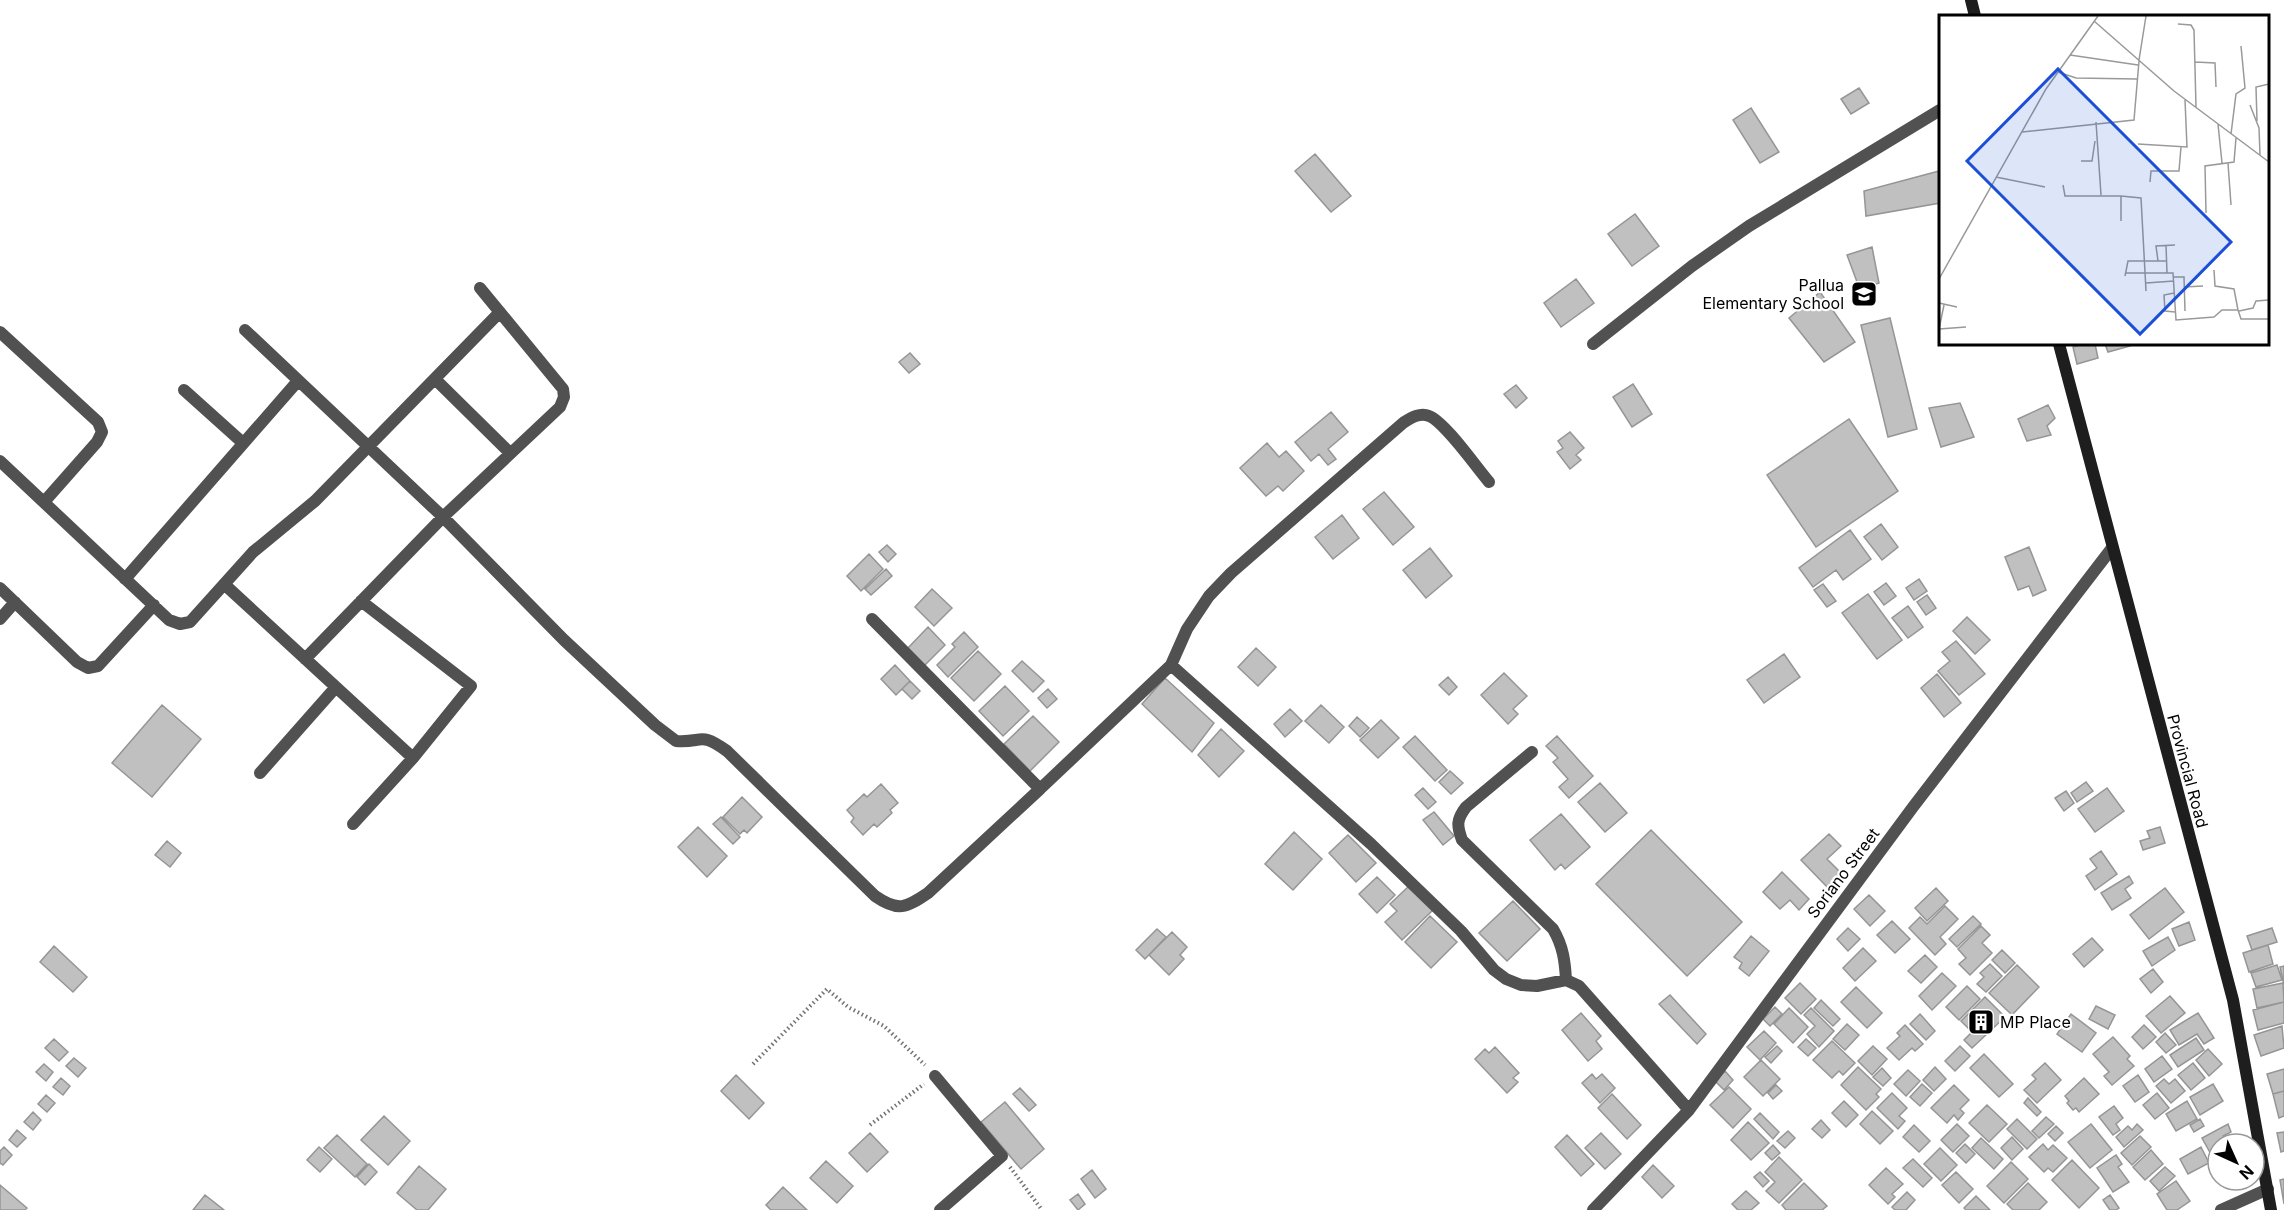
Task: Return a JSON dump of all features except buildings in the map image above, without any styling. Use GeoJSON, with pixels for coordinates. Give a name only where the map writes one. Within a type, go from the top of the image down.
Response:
{"type":"FeatureCollection","features":[{"type":"Feature","properties":{"kind":"main road"},"geometry":{"type":"LineString","coordinates":[[1971,0],[1975,15]]}},
{"type":"Feature","properties":{"kind":"main road","name":"Provincial Road"},"geometry":{"type":"LineString","coordinates":[[2059,345],[2233,1000],[2271,1210]]}},
{"type":"Feature","properties":{"kind":"street"},"geometry":{"type":"LineString","coordinates":[[1593,344],[1692,266],[1739,233],[1939,111]]}},
{"type":"Feature","properties":{"kind":"street"},"geometry":{"type":"LineString","coordinates":[[305,659],[443,517],[560,407],[564,397],[563,389],[480,288]]}},
{"type":"Feature","properties":{"kind":"street"},"geometry":{"type":"LineString","coordinates":[[0,461],[169,620],[180,624],[190,622],[253,552],[315,501],[500,312]]}},
{"type":"Feature","properties":{"kind":"street"},"geometry":{"type":"LineString","coordinates":[[245,330],[297,382],[443,517],[564,640],[655,725],[676,741],[702,737],[710,739],[727,752],[875,896],[886,904],[900,908],[914,903],[928,893],[1171,665],[1187,629],[1209,596],[1230,573],[1403,423],[1416,415],[1428,415],[1439,422],[1489,482]]}},
{"type":"Feature","properties":{"kind":"street"},"geometry":{"type":"LineString","coordinates":[[0,332],[98,422],[102,432],[98,442],[44,502]]}},
{"type":"Feature","properties":{"kind":"street"},"geometry":{"type":"LineString","coordinates":[[435,379],[510,453]]}},
{"type":"Feature","properties":{"kind":"street"},"geometry":{"type":"LineString","coordinates":[[125,579],[297,382]]}},
{"type":"Feature","properties":{"kind":"street"},"geometry":{"type":"LineString","coordinates":[[184,390],[243,443]]}},
{"type":"Feature","properties":{"kind":"street","name":"Soriano Street"},"geometry":{"type":"LineString","coordinates":[[1593,1210],[1689,1110],[1913,807],[2112,548]]}},
{"type":"Feature","properties":{"kind":"street"},"geometry":{"type":"LineString","coordinates":[[224,584],[413,758]]}},
{"type":"Feature","properties":{"kind":"street"},"geometry":{"type":"LineString","coordinates":[[0,588],[77,662],[88,668],[98,666],[154,605]]}},
{"type":"Feature","properties":{"kind":"street"},"geometry":{"type":"LineString","coordinates":[[353,824],[413,758],[471,686],[361,601]]}},
{"type":"Feature","properties":{"kind":"street"},"geometry":{"type":"LineString","coordinates":[[0,620],[15,602]]}},
{"type":"Feature","properties":{"kind":"street"},"geometry":{"type":"LineString","coordinates":[[872,619],[1040,789]]}},
{"type":"Feature","properties":{"kind":"street"},"geometry":{"type":"LineString","coordinates":[[1171,665],[1371,844],[1461,931],[1494,970],[1506,979],[1521,985],[1537,986],[1566,980],[1579,986],[1689,1110]]}},
{"type":"Feature","properties":{"kind":"street"},"geometry":{"type":"LineString","coordinates":[[260,773],[336,687]]}},
{"type":"Feature","properties":{"kind":"street"},"geometry":{"type":"LineString","coordinates":[[1532,752],[1466,807],[1458,817],[1457,826],[1462,840],[1553,929],[1561,943],[1566,980]]}},
{"type":"Feature","properties":{"kind":"street"},"geometry":{"type":"LineString","coordinates":[[935,1076],[1002,1156],[940,1210]]}},
{"type":"Feature","properties":{"kind":"street"},"geometry":{"type":"LineString","coordinates":[[2221,1210],[2268,1189]]}},
{"type":"Feature","properties":{"kind":"path"},"geometry":{"type":"LineString","coordinates":[[753,1064],[827,989],[848,1007],[884,1026],[935,1076],[870,1125]]}},
{"type":"Feature","properties":{"kind":"path"},"geometry":{"type":"LineString","coordinates":[[1002,1156],[1042,1210]]}},
{"type":"Feature","properties":{"kind":"place","name":"Pallua Elementary School"},"geometry":{"type":"Point","coordinates":[1864,294]}},
{"type":"Feature","properties":{"kind":"place","name":"MP Place"},"geometry":{"type":"Point","coordinates":[1981,1022]}}]}
